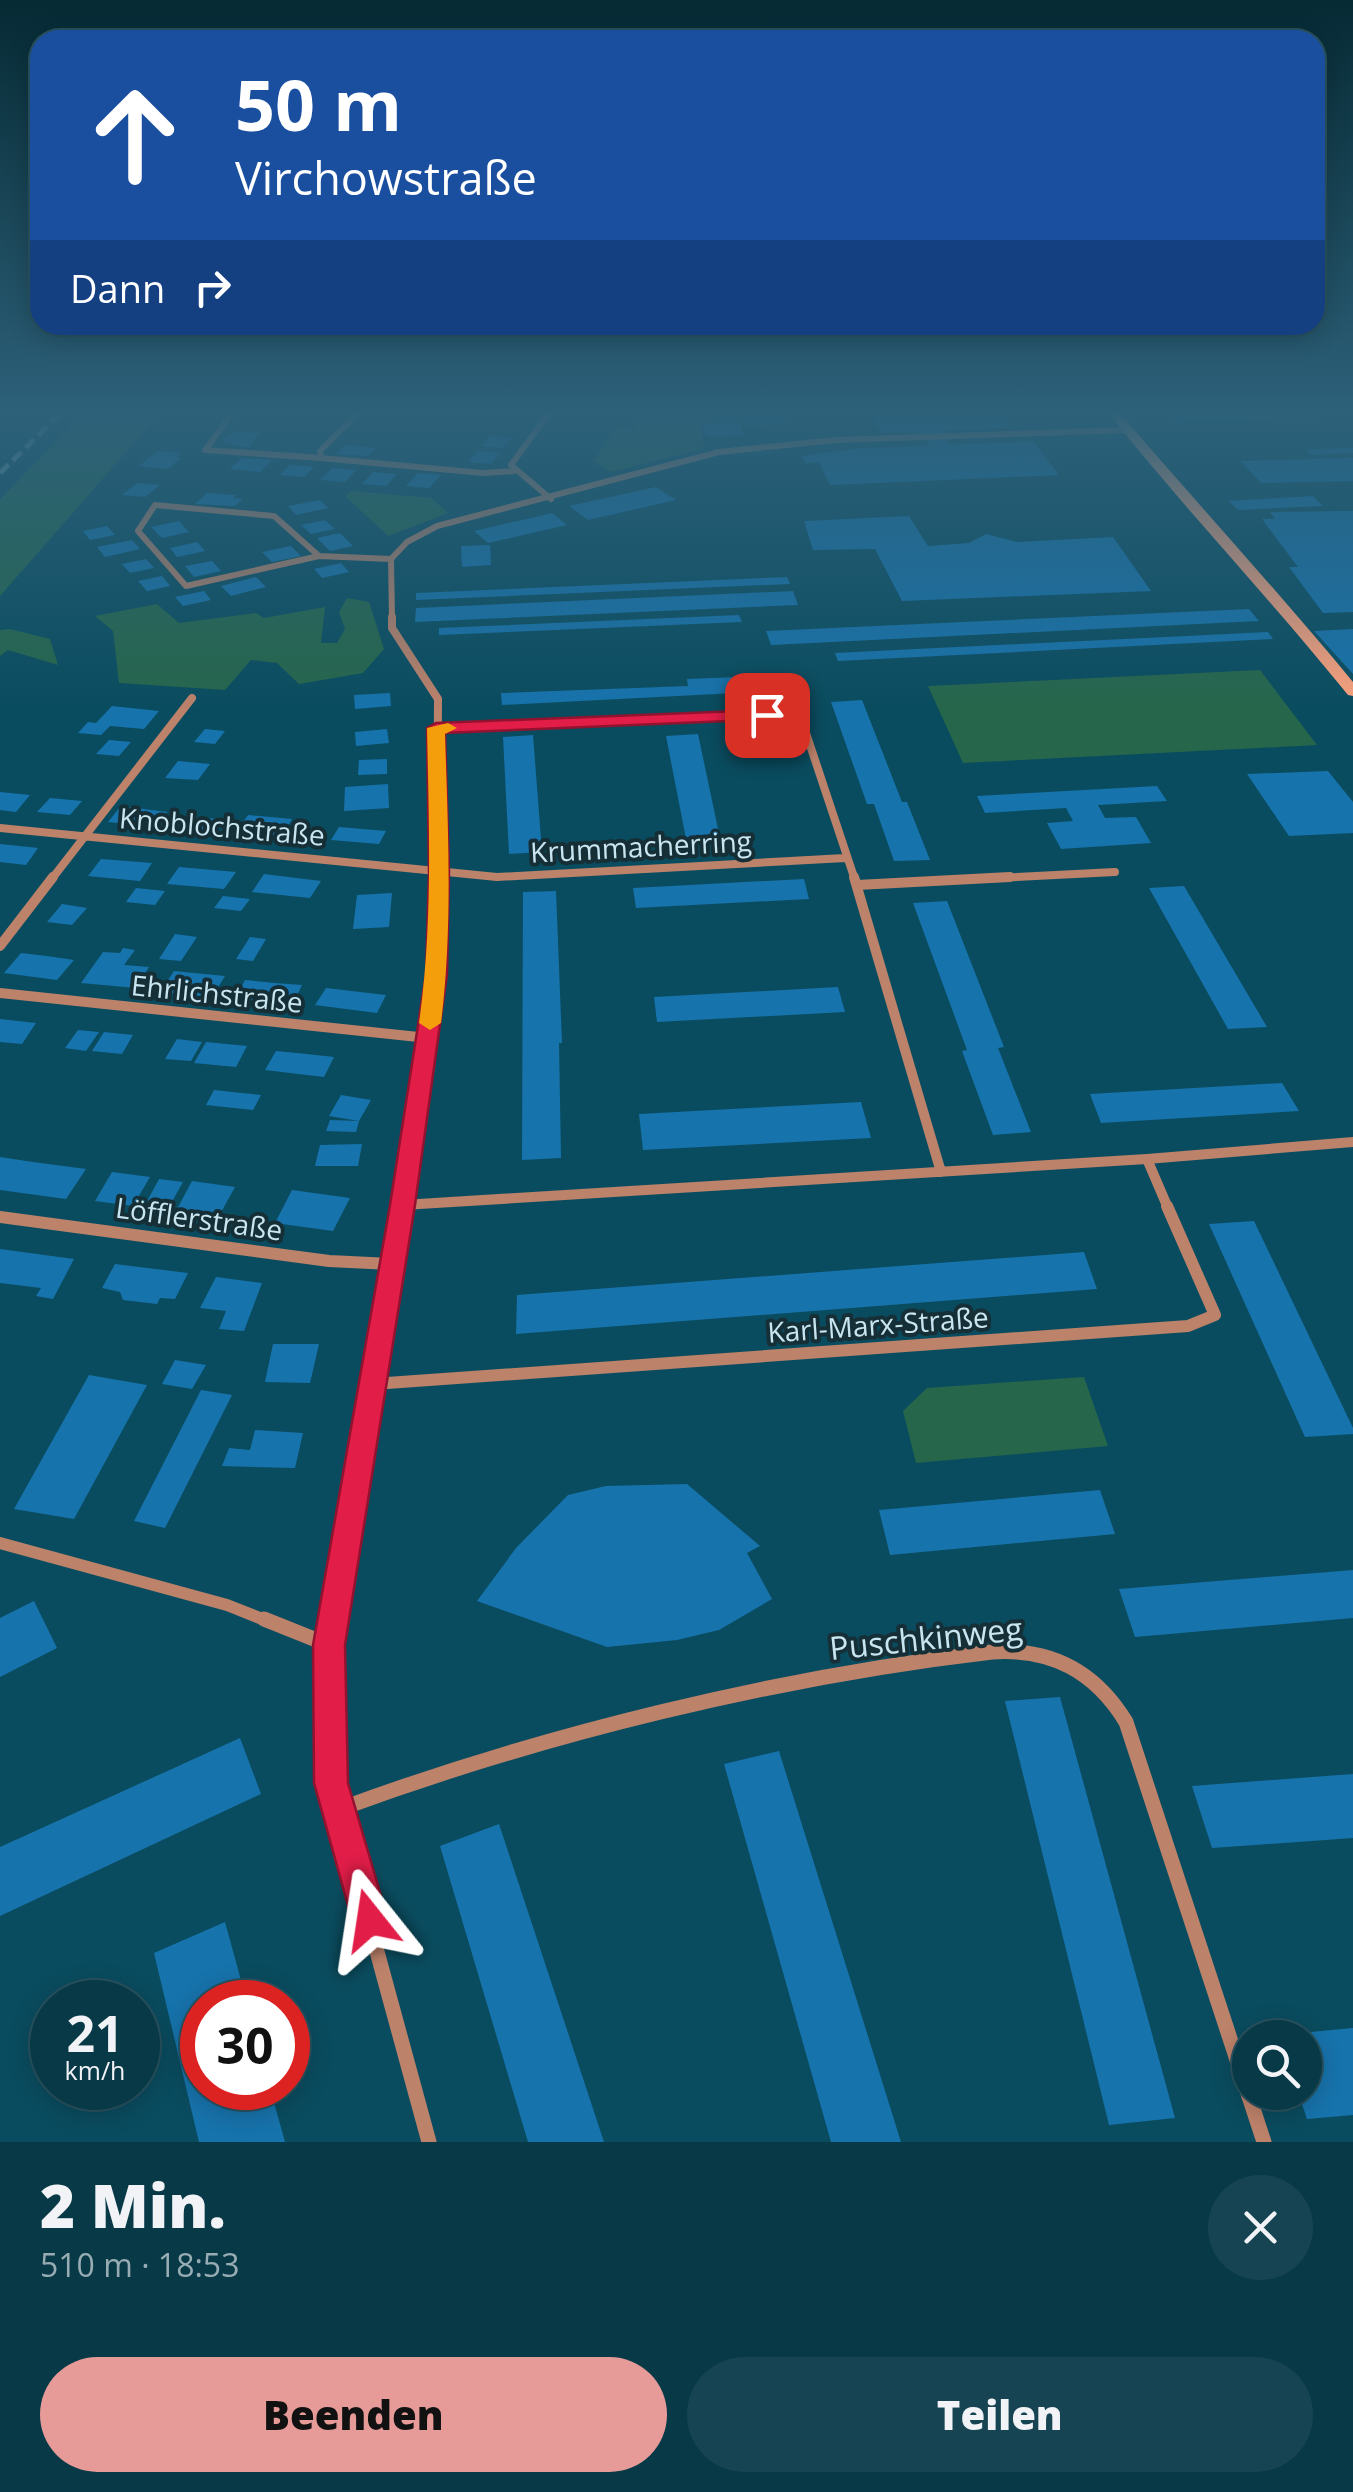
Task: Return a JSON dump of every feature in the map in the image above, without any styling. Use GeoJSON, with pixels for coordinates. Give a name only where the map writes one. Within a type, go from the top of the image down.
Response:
{"type":"FeatureCollection","features":[{"type":"Feature","properties":{"kind":"street"},"geometry":{"type":"LineString","coordinates":[[151,511],[138,530],[186,586],[319,556],[391,559]]}},
{"type":"Feature","properties":{"kind":"street"},"geometry":{"type":"LineString","coordinates":[[214,511],[274,516],[319,556]]}},
{"type":"Feature","properties":{"kind":"street"},"geometry":{"type":"LineString","coordinates":[[429,2142],[331,1783],[329,1645],[403,1205],[436,974],[438,699],[390,622],[391,559],[407,542],[437,526],[501,511]]}},
{"type":"Feature","properties":{"kind":"street"},"geometry":{"type":"LineString","coordinates":[[1196,511],[1282,604],[1353,692]]}},
{"type":"Feature","properties":{"kind":"street"},"geometry":{"type":"LineString","coordinates":[[0,946],[192,698]]}},
{"type":"Feature","properties":{"kind":"street"},"geometry":{"type":"LineString","coordinates":[[436,728],[734,714],[767,715],[796,722],[805,730],[857,885],[941,1172]]}},
{"type":"Feature","properties":{"kind":"street","name":"Knoblochstraße"},"geometry":{"type":"LineString","coordinates":[[0,828],[439,872]]}},
{"type":"Feature","properties":{"kind":"street","name":"Krummacherring"},"geometry":{"type":"LineString","coordinates":[[439,872],[497,877],[845,858]]}},
{"type":"Feature","properties":{"kind":"street"},"geometry":{"type":"LineString","coordinates":[[857,885],[1115,872]]}},
{"type":"Feature","properties":{"kind":"street","name":"Ehrlichstraße"},"geometry":{"type":"LineString","coordinates":[[0,992],[428,1038]]}},
{"type":"Feature","properties":{"kind":"street"},"geometry":{"type":"LineString","coordinates":[[403,1205],[1146,1159],[1353,1142]]}},
{"type":"Feature","properties":{"kind":"street","name":"Karl-Marx-Straße"},"geometry":{"type":"LineString","coordinates":[[373,1384],[1188,1326],[1215,1315],[1146,1159]]}},
{"type":"Feature","properties":{"kind":"street","name":"Löfflerstraße"},"geometry":{"type":"LineString","coordinates":[[0,1217],[329,1261],[391,1264]]}},
{"type":"Feature","properties":{"kind":"street"},"geometry":{"type":"LineString","coordinates":[[0,1543],[227,1605],[329,1645]]}},
{"type":"Feature","properties":{"kind":"street","name":"Puschkinweg"},"geometry":{"type":"LineString","coordinates":[[340,1809],[423,1777],[688,1707],[820,1678],[969,1656],[1040,1653],[1097,1684],[1115,1702],[1126,1722],[1264,2142]]}},
{"type":"Feature","properties":{"kind":"green space"},"geometry":{"type":"Polygon","coordinates":[[[0,511],[74,511],[0,596],[0,511]]]}},
{"type":"Feature","properties":{"kind":"green space"},"geometry":{"type":"Polygon","coordinates":[[[361,511],[448,513],[388,536],[361,511]]]}},
{"type":"Feature","properties":{"kind":"green space"},"geometry":{"type":"Polygon","coordinates":[[[347,598],[369,602],[384,649],[363,673],[299,684],[277,663],[251,660],[225,690],[119,683],[113,631],[95,616],[157,604],[179,623],[256,613],[264,618],[325,607],[321,643],[337,643],[345,629],[339,612],[347,598]]]}},
{"type":"Feature","properties":{"kind":"green space"},"geometry":{"type":"Polygon","coordinates":[[[0,630],[50,639],[58,665],[8,650],[0,656],[0,630]]]}},
{"type":"Feature","properties":{"kind":"green space"},"geometry":{"type":"Polygon","coordinates":[[[1260,670],[1317,745],[963,763],[928,686],[1260,670]]]}},
{"type":"Feature","properties":{"kind":"green space"},"geometry":{"type":"Polygon","coordinates":[[[1084,1377],[1108,1446],[916,1463],[903,1411],[927,1388],[1084,1377]]]}},
{"type":"Feature","properties":{"kind":"building"},"geometry":{"type":"Polygon","coordinates":[[[576,511],[628,511],[588,520],[576,511]]]}},
{"type":"Feature","properties":{"kind":"building"},"geometry":{"type":"Polygon","coordinates":[[[1353,511],[1353,612],[1323,613],[1289,567],[1298,567],[1262,519],[1275,519],[1270,512],[1353,511]]]}},
{"type":"Feature","properties":{"kind":"building"},"geometry":{"type":"Polygon","coordinates":[[[552,513],[567,525],[488,543],[474,531],[552,513]]]}},
{"type":"Feature","properties":{"kind":"building"},"geometry":{"type":"Polygon","coordinates":[[[909,516],[928,546],[969,543],[986,534],[1017,542],[1113,537],[1151,591],[902,601],[875,549],[813,550],[804,521],[909,516]]]}},
{"type":"Feature","properties":{"kind":"building"},"geometry":{"type":"Polygon","coordinates":[[[325,520],[335,529],[311,534],[301,525],[325,520]]]}},
{"type":"Feature","properties":{"kind":"building"},"geometry":{"type":"Polygon","coordinates":[[[179,521],[189,532],[162,538],[151,527],[179,521]]]}},
{"type":"Feature","properties":{"kind":"building"},"geometry":{"type":"Polygon","coordinates":[[[107,526],[115,535],[90,540],[83,531],[107,526]]]}},
{"type":"Feature","properties":{"kind":"building"},"geometry":{"type":"Polygon","coordinates":[[[340,533],[353,546],[330,551],[317,538],[340,533]]]}},
{"type":"Feature","properties":{"kind":"building"},"geometry":{"type":"Polygon","coordinates":[[[132,540],[140,549],[105,557],[97,547],[132,540]]]}},
{"type":"Feature","properties":{"kind":"building"},"geometry":{"type":"Polygon","coordinates":[[[197,542],[205,551],[177,557],[170,548],[197,542]]]}},
{"type":"Feature","properties":{"kind":"building"},"geometry":{"type":"Polygon","coordinates":[[[490,545],[491,565],[462,567],[461,546],[490,545]]]}},
{"type":"Feature","properties":{"kind":"building"},"geometry":{"type":"Polygon","coordinates":[[[291,546],[301,556],[272,562],[262,552],[291,546]]]}},
{"type":"Feature","properties":{"kind":"building"},"geometry":{"type":"Polygon","coordinates":[[[146,559],[154,568],[130,573],[122,564],[146,559]]]}},
{"type":"Feature","properties":{"kind":"building"},"geometry":{"type":"Polygon","coordinates":[[[212,561],[221,571],[194,577],[185,566],[212,561]]]}},
{"type":"Feature","properties":{"kind":"building"},"geometry":{"type":"Polygon","coordinates":[[[341,563],[349,572],[322,578],[314,569],[341,563]]]}},
{"type":"Feature","properties":{"kind":"building"},"geometry":{"type":"Polygon","coordinates":[[[162,576],[170,586],[147,591],[138,581],[162,576]]]}},
{"type":"Feature","properties":{"kind":"building"},"geometry":{"type":"Polygon","coordinates":[[[256,577],[266,587],[231,596],[221,586],[256,577]]]}},
{"type":"Feature","properties":{"kind":"building"},"geometry":{"type":"Polygon","coordinates":[[[787,577],[790,584],[416,600],[416,593],[787,577]]]}},
{"type":"Feature","properties":{"kind":"building"},"geometry":{"type":"Polygon","coordinates":[[[204,591],[211,600],[183,606],[175,597],[204,591]]]}},
{"type":"Feature","properties":{"kind":"building"},"geometry":{"type":"Polygon","coordinates":[[[793,591],[798,605],[415,622],[416,608],[793,591]]]}},
{"type":"Feature","properties":{"kind":"building"},"geometry":{"type":"Polygon","coordinates":[[[1249,609],[1259,621],[771,645],[766,631],[1249,609]]]}},
{"type":"Feature","properties":{"kind":"building"},"geometry":{"type":"Polygon","coordinates":[[[739,615],[742,622],[439,635],[439,628],[739,615]]]}},
{"type":"Feature","properties":{"kind":"building"},"geometry":{"type":"Polygon","coordinates":[[[1353,629],[1353,674],[1314,631],[1353,629]]]}},
{"type":"Feature","properties":{"kind":"building"},"geometry":{"type":"Polygon","coordinates":[[[1268,632],[1273,639],[838,661],[835,653],[1268,632]]]}},
{"type":"Feature","properties":{"kind":"building"},"geometry":{"type":"Polygon","coordinates":[[[788,675],[793,690],[502,705],[501,693],[688,686],[687,679],[788,675]]]}},
{"type":"Feature","properties":{"kind":"building"},"geometry":{"type":"Polygon","coordinates":[[[390,693],[391,706],[355,709],[354,695],[390,693]]]}},
{"type":"Feature","properties":{"kind":"building"},"geometry":{"type":"Polygon","coordinates":[[[862,700],[902,802],[907,802],[930,860],[894,861],[874,804],[867,804],[831,702],[862,700]]]}},
{"type":"Feature","properties":{"kind":"building"},"geometry":{"type":"Polygon","coordinates":[[[112,706],[159,711],[144,729],[110,726],[101,735],[78,733],[88,722],[96,723],[112,706]]]}},
{"type":"Feature","properties":{"kind":"building"},"geometry":{"type":"Polygon","coordinates":[[[205,729],[225,731],[215,744],[194,742],[205,729]]]}},
{"type":"Feature","properties":{"kind":"building"},"geometry":{"type":"Polygon","coordinates":[[[387,729],[389,743],[356,746],[355,732],[387,729]]]}},
{"type":"Feature","properties":{"kind":"building"},"geometry":{"type":"Polygon","coordinates":[[[698,734],[721,843],[687,844],[666,736],[698,734]]]}},
{"type":"Feature","properties":{"kind":"building"},"geometry":{"type":"Polygon","coordinates":[[[533,735],[542,852],[509,854],[503,737],[533,735]]]}},
{"type":"Feature","properties":{"kind":"building"},"geometry":{"type":"Polygon","coordinates":[[[109,740],[131,742],[119,756],[96,754],[109,740]]]}},
{"type":"Feature","properties":{"kind":"building"},"geometry":{"type":"Polygon","coordinates":[[[387,759],[387,774],[358,775],[359,760],[387,759]]]}},
{"type":"Feature","properties":{"kind":"building"},"geometry":{"type":"Polygon","coordinates":[[[178,761],[210,764],[198,780],[165,778],[178,761]]]}},
{"type":"Feature","properties":{"kind":"building"},"geometry":{"type":"Polygon","coordinates":[[[1328,771],[1353,802],[1353,833],[1289,836],[1247,774],[1328,771]]]}},
{"type":"Feature","properties":{"kind":"building"},"geometry":{"type":"Polygon","coordinates":[[[388,784],[389,808],[344,811],[345,787],[388,784]]]}},
{"type":"Feature","properties":{"kind":"building"},"geometry":{"type":"Polygon","coordinates":[[[1157,786],[1167,801],[1098,805],[1105,818],[1136,817],[1151,843],[1061,849],[1047,823],[1073,821],[1066,808],[985,813],[977,796],[1157,786]]]}},
{"type":"Feature","properties":{"kind":"building"},"geometry":{"type":"Polygon","coordinates":[[[0,792],[30,795],[16,812],[0,810],[0,792]]]}},
{"type":"Feature","properties":{"kind":"building"},"geometry":{"type":"Polygon","coordinates":[[[50,798],[82,801],[70,815],[37,812],[50,798]]]}},
{"type":"Feature","properties":{"kind":"building"},"geometry":{"type":"Polygon","coordinates":[[[121,806],[167,812],[155,827],[108,822],[121,806]]]}},
{"type":"Feature","properties":{"kind":"building"},"geometry":{"type":"Polygon","coordinates":[[[248,815],[292,819],[282,837],[236,832],[248,815]]]}},
{"type":"Feature","properties":{"kind":"building"},"geometry":{"type":"Polygon","coordinates":[[[189,816],[226,820],[215,833],[178,829],[189,816]]]}},
{"type":"Feature","properties":{"kind":"building"},"geometry":{"type":"Polygon","coordinates":[[[339,827],[386,831],[379,844],[331,840],[339,827]]]}},
{"type":"Feature","properties":{"kind":"building"},"geometry":{"type":"Polygon","coordinates":[[[0,844],[38,848],[26,865],[0,862],[0,844]]]}},
{"type":"Feature","properties":{"kind":"building"},"geometry":{"type":"Polygon","coordinates":[[[101,859],[152,863],[140,881],[88,876],[101,859]]]}},
{"type":"Feature","properties":{"kind":"building"},"geometry":{"type":"Polygon","coordinates":[[[179,867],[236,872],[224,889],[167,884],[179,867]]]}},
{"type":"Feature","properties":{"kind":"building"},"geometry":{"type":"Polygon","coordinates":[[[264,874],[321,881],[310,898],[252,892],[264,874]]]}},
{"type":"Feature","properties":{"kind":"building"},"geometry":{"type":"Polygon","coordinates":[[[804,879],[809,899],[636,908],[633,888],[804,879]]]}},
{"type":"Feature","properties":{"kind":"building"},"geometry":{"type":"Polygon","coordinates":[[[1184,886],[1267,1027],[1228,1029],[1149,888],[1184,886]]]}},
{"type":"Feature","properties":{"kind":"building"},"geometry":{"type":"Polygon","coordinates":[[[136,888],[165,891],[155,905],[126,902],[136,888]]]}},
{"type":"Feature","properties":{"kind":"building"},"geometry":{"type":"Polygon","coordinates":[[[556,891],[562,1043],[561,1158],[522,1160],[523,892],[556,891]]]}},
{"type":"Feature","properties":{"kind":"building"},"geometry":{"type":"Polygon","coordinates":[[[392,893],[389,927],[353,929],[357,895],[392,893]]]}},
{"type":"Feature","properties":{"kind":"building"},"geometry":{"type":"Polygon","coordinates":[[[223,896],[250,899],[241,911],[214,908],[223,896]]]}},
{"type":"Feature","properties":{"kind":"building"},"geometry":{"type":"Polygon","coordinates":[[[947,901],[1004,1047],[998,1048],[1031,1132],[993,1135],[962,1051],[967,1050],[913,903],[947,901]]]}},
{"type":"Feature","properties":{"kind":"building"},"geometry":{"type":"Polygon","coordinates":[[[62,904],[87,908],[72,925],[47,922],[62,904]]]}},
{"type":"Feature","properties":{"kind":"building"},"geometry":{"type":"Polygon","coordinates":[[[175,934],[197,937],[181,961],[159,959],[175,934]]]}},
{"type":"Feature","properties":{"kind":"building"},"geometry":{"type":"Polygon","coordinates":[[[250,937],[266,939],[253,961],[236,959],[250,937]]]}},
{"type":"Feature","properties":{"kind":"building"},"geometry":{"type":"Polygon","coordinates":[[[123,948],[135,950],[124,965],[149,967],[136,988],[81,983],[103,952],[120,953],[123,948]]]}},
{"type":"Feature","properties":{"kind":"building"},"geometry":{"type":"Polygon","coordinates":[[[21,953],[74,960],[57,980],[4,973],[21,953]]]}},
{"type":"Feature","properties":{"kind":"building"},"geometry":{"type":"Polygon","coordinates":[[[174,971],[225,976],[212,997],[160,992],[174,971]]]}},
{"type":"Feature","properties":{"kind":"building"},"geometry":{"type":"Polygon","coordinates":[[[245,980],[302,985],[293,1004],[235,999],[245,980]]]}},
{"type":"Feature","properties":{"kind":"building"},"geometry":{"type":"Polygon","coordinates":[[[838,987],[845,1012],[657,1022],[654,997],[838,987]]]}},
{"type":"Feature","properties":{"kind":"building"},"geometry":{"type":"Polygon","coordinates":[[[326,988],[386,995],[377,1013],[315,1005],[326,988]]]}},
{"type":"Feature","properties":{"kind":"building"},"geometry":{"type":"Polygon","coordinates":[[[0,1019],[36,1023],[22,1044],[0,1042],[0,1019]]]}},
{"type":"Feature","properties":{"kind":"building"},"geometry":{"type":"Polygon","coordinates":[[[78,1030],[99,1032],[86,1051],[65,1048],[78,1030]]]}},
{"type":"Feature","properties":{"kind":"building"},"geometry":{"type":"Polygon","coordinates":[[[104,1032],[133,1035],[122,1054],[92,1051],[104,1032]]]}},
{"type":"Feature","properties":{"kind":"building"},"geometry":{"type":"Polygon","coordinates":[[[177,1039],[202,1042],[191,1061],[165,1059],[177,1039]]]}},
{"type":"Feature","properties":{"kind":"building"},"geometry":{"type":"Polygon","coordinates":[[[206,1042],[247,1046],[236,1067],[194,1063],[206,1042]]]}},
{"type":"Feature","properties":{"kind":"building"},"geometry":{"type":"Polygon","coordinates":[[[276,1051],[334,1057],[324,1077],[265,1070],[276,1051]]]}},
{"type":"Feature","properties":{"kind":"building"},"geometry":{"type":"Polygon","coordinates":[[[1282,1083],[1299,1111],[1101,1123],[1090,1094],[1282,1083]]]}},
{"type":"Feature","properties":{"kind":"building"},"geometry":{"type":"Polygon","coordinates":[[[214,1090],[261,1095],[253,1110],[206,1105],[214,1090]]]}},
{"type":"Feature","properties":{"kind":"building"},"geometry":{"type":"Polygon","coordinates":[[[341,1095],[371,1100],[359,1121],[329,1116],[341,1095]]]}},
{"type":"Feature","properties":{"kind":"building"},"geometry":{"type":"Polygon","coordinates":[[[861,1102],[871,1138],[643,1150],[639,1114],[861,1102]]]}},
{"type":"Feature","properties":{"kind":"building"},"geometry":{"type":"Polygon","coordinates":[[[330,1120],[359,1121],[356,1132],[326,1131],[330,1120]]]}},
{"type":"Feature","properties":{"kind":"building"},"geometry":{"type":"Polygon","coordinates":[[[362,1144],[358,1166],[315,1166],[320,1145],[362,1144]]]}},
{"type":"Feature","properties":{"kind":"building"},"geometry":{"type":"Polygon","coordinates":[[[0,1157],[86,1169],[66,1199],[0,1190],[0,1157]]]}},
{"type":"Feature","properties":{"kind":"building"},"geometry":{"type":"Polygon","coordinates":[[[112,1172],[150,1177],[133,1206],[95,1201],[112,1172]]]}},
{"type":"Feature","properties":{"kind":"building"},"geometry":{"type":"Polygon","coordinates":[[[159,1179],[183,1182],[169,1207],[145,1205],[159,1179]]]}},
{"type":"Feature","properties":{"kind":"building"},"geometry":{"type":"Polygon","coordinates":[[[192,1181],[235,1187],[219,1216],[176,1211],[192,1181]]]}},
{"type":"Feature","properties":{"kind":"building"},"geometry":{"type":"Polygon","coordinates":[[[292,1190],[350,1198],[333,1231],[275,1223],[292,1190]]]}},
{"type":"Feature","properties":{"kind":"building"},"geometry":{"type":"Polygon","coordinates":[[[1254,1221],[1353,1434],[1305,1437],[1209,1224],[1254,1221]]]}},
{"type":"Feature","properties":{"kind":"building"},"geometry":{"type":"Polygon","coordinates":[[[0,1249],[74,1259],[53,1299],[36,1296],[41,1288],[0,1283],[0,1249]]]}},
{"type":"Feature","properties":{"kind":"building"},"geometry":{"type":"Polygon","coordinates":[[[1084,1252],[1097,1289],[516,1334],[517,1295],[1084,1252]]]}},
{"type":"Feature","properties":{"kind":"building"},"geometry":{"type":"Polygon","coordinates":[[[115,1264],[188,1273],[175,1299],[160,1298],[157,1304],[123,1300],[120,1292],[102,1288],[115,1264]]]}},
{"type":"Feature","properties":{"kind":"building"},"geometry":{"type":"Polygon","coordinates":[[[216,1277],[262,1283],[244,1331],[219,1329],[226,1311],[200,1308],[216,1277]]]}},
{"type":"Feature","properties":{"kind":"building"},"geometry":{"type":"Polygon","coordinates":[[[273,1344],[319,1344],[310,1383],[265,1382],[273,1344]]]}},
{"type":"Feature","properties":{"kind":"building"},"geometry":{"type":"Polygon","coordinates":[[[175,1360],[206,1365],[192,1389],[162,1384],[175,1360]]]}},
{"type":"Feature","properties":{"kind":"building"},"geometry":{"type":"Polygon","coordinates":[[[89,1375],[147,1385],[74,1519],[14,1509],[89,1375]]]}},
{"type":"Feature","properties":{"kind":"building"},"geometry":{"type":"Polygon","coordinates":[[[201,1390],[232,1395],[165,1528],[134,1521],[201,1390]]]}},
{"type":"Feature","properties":{"kind":"building"},"geometry":{"type":"Polygon","coordinates":[[[255,1430],[303,1433],[295,1468],[222,1466],[229,1448],[250,1450],[255,1430]]]}},
{"type":"Feature","properties":{"kind":"building"},"geometry":{"type":"Polygon","coordinates":[[[687,1484],[760,1546],[747,1553],[772,1599],[719,1630],[677,1640],[607,1647],[477,1601],[516,1548],[568,1495],[606,1486],[687,1484]]]}},
{"type":"Feature","properties":{"kind":"building"},"geometry":{"type":"Polygon","coordinates":[[[1100,1490],[1115,1534],[890,1555],[879,1510],[1100,1490]]]}},
{"type":"Feature","properties":{"kind":"building"},"geometry":{"type":"Polygon","coordinates":[[[1353,1570],[1353,1618],[1135,1637],[1119,1589],[1353,1570]]]}},
{"type":"Feature","properties":{"kind":"building"},"geometry":{"type":"Polygon","coordinates":[[[34,1601],[57,1648],[0,1677],[0,1618],[34,1601]]]}},
{"type":"Feature","properties":{"kind":"building"},"geometry":{"type":"Polygon","coordinates":[[[1060,1697],[1175,2118],[1109,2125],[1005,1701],[1060,1697]]]}},
{"type":"Feature","properties":{"kind":"building"},"geometry":{"type":"Polygon","coordinates":[[[240,1738],[261,1794],[0,1916],[0,1847],[240,1738]]]}},
{"type":"Feature","properties":{"kind":"building"},"geometry":{"type":"Polygon","coordinates":[[[779,1751],[901,2142],[831,2142],[724,1764],[779,1751]]]}},
{"type":"Feature","properties":{"kind":"building"},"geometry":{"type":"Polygon","coordinates":[[[1353,1774],[1353,1838],[1212,1848],[1192,1786],[1353,1774]]]}},
{"type":"Feature","properties":{"kind":"building"},"geometry":{"type":"Polygon","coordinates":[[[499,1824],[604,2142],[528,2142],[440,1846],[499,1824]]]}},
{"type":"Feature","properties":{"kind":"building"},"geometry":{"type":"Polygon","coordinates":[[[225,1922],[241,1980],[180,1980],[180,2062],[154,1953],[225,1922]]]}},
{"type":"Feature","properties":{"kind":"building"},"geometry":{"type":"Polygon","coordinates":[[[1353,2028],[1353,2115],[1307,2119],[1304,2110],[1322,2110],[1322,2031],[1353,2028]]]}},
{"type":"Feature","properties":{"kind":"building"},"geometry":{"type":"Polygon","coordinates":[[[191,2110],[276,2110],[285,2142],[199,2142],[191,2110]]]}},
{"type":"Feature","properties":{"kind":"slow traffic"},"geometry":{"type":"LineString","coordinates":[[430,1023],[436,974],[439,872],[436,728],[448,728]]}},
{"type":"Feature","properties":{"kind":"route"},"geometry":{"type":"LineString","coordinates":[[370,1920],[331,1783],[329,1645],[403,1205],[436,974],[436,728],[767,715]]}}]}
